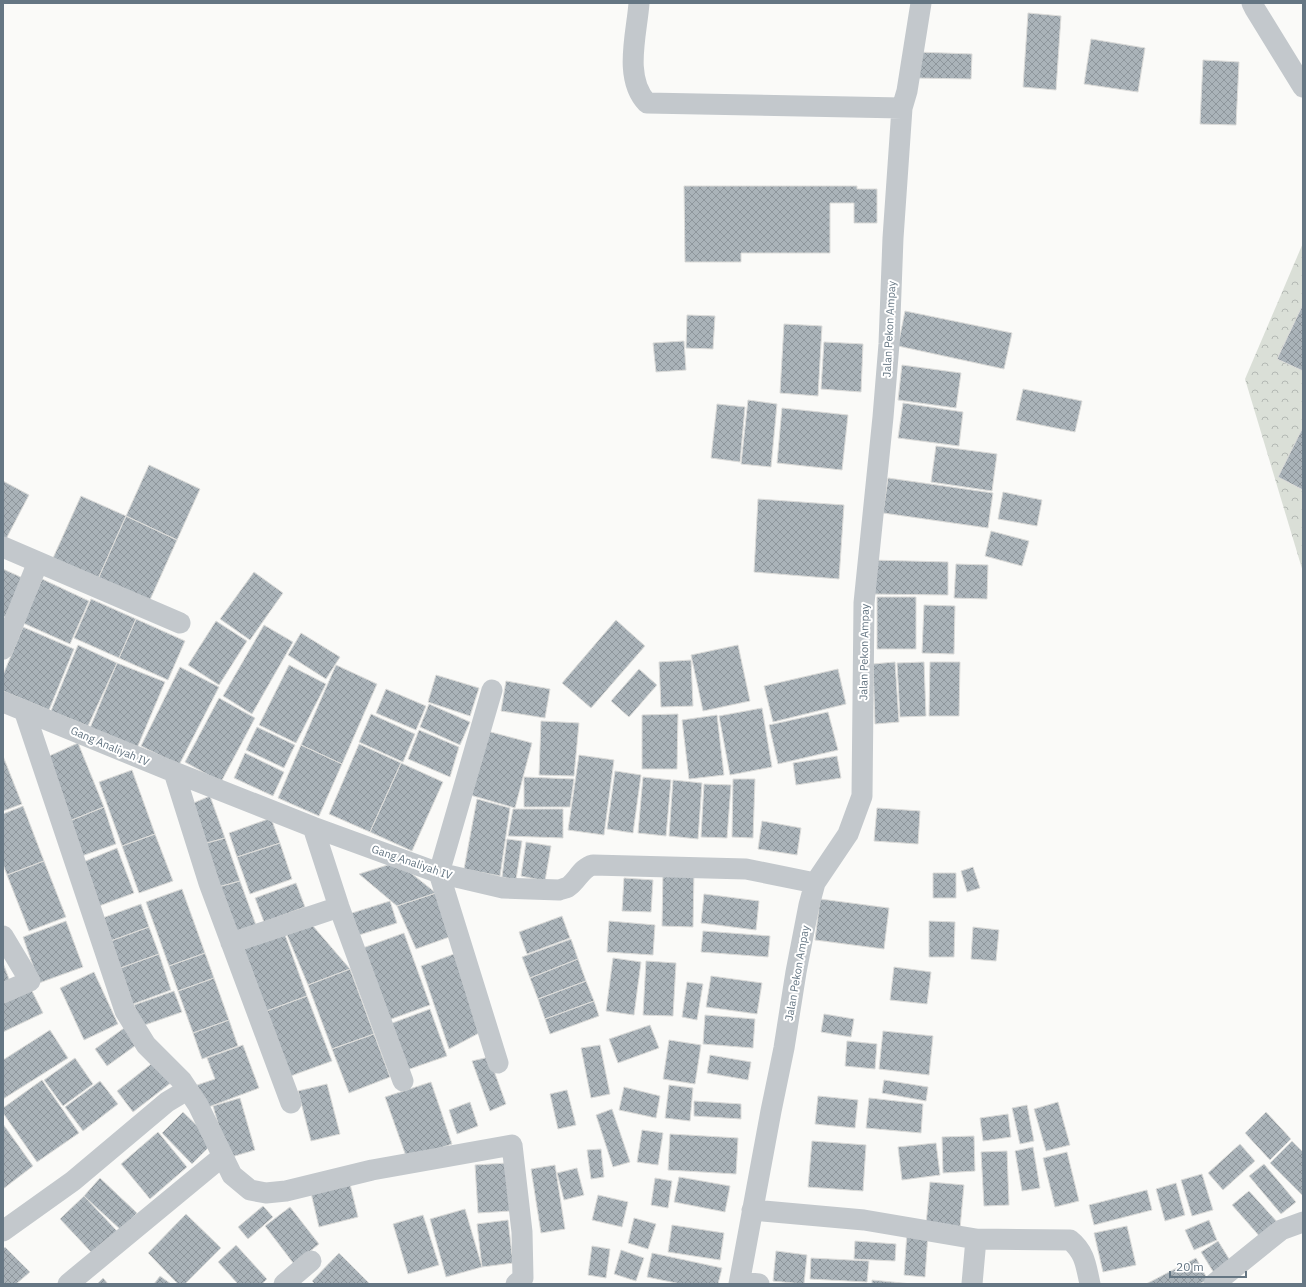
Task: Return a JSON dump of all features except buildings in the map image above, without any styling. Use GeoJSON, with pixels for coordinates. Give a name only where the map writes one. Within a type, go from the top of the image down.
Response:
{"type":"FeatureCollection","features":[{"type":"Feature","properties":{"kind":"street"},"geometry":{"type":"LineString","coordinates":[[639,3],[632,58],[635,80],[641,97],[647,103],[902,108]]}},
{"type":"Feature","properties":{"kind":"street","name":"Jalan Pekon Ampay"},"geometry":{"type":"LineString","coordinates":[[746,1283],[752,1210],[784,1048],[796,972],[814,883],[848,834],[862,796],[864,602],[889,344],[893,238],[902,108],[907,91],[920,3]]}},
{"type":"Feature","properties":{"kind":"street"},"geometry":{"type":"LineString","coordinates":[[1252,3],[1303,87]]}},
{"type":"Feature","properties":{"kind":"street"},"geometry":{"type":"LineString","coordinates":[[3,547],[180,623]]}},
{"type":"Feature","properties":{"kind":"street"},"geometry":{"type":"LineString","coordinates":[[3,649],[38,562]]}},
{"type":"Feature","properties":{"kind":"street"},"geometry":{"type":"LineString","coordinates":[[492,690],[439,873],[498,1063]]}},
{"type":"Feature","properties":{"kind":"street","name":"Gang Analiyah IV"},"geometry":{"type":"LineString","coordinates":[[3,702],[313,827],[439,873],[503,888],[559,890],[568,887],[582,871],[588,866],[593,865],[746,869],[814,883]]}},
{"type":"Feature","properties":{"kind":"street"},"geometry":{"type":"LineString","coordinates":[[24,710],[125,1011],[146,1045],[182,1081],[198,1105],[232,1175],[250,1190],[266,1193],[286,1191],[372,1170],[512,1145],[522,1232],[523,1278],[516,1284]]}},
{"type":"Feature","properties":{"kind":"street"},"geometry":{"type":"LineString","coordinates":[[174,772],[209,883],[291,1103]]}},
{"type":"Feature","properties":{"kind":"street"},"geometry":{"type":"LineString","coordinates":[[313,827],[338,907],[403,1081]]}},
{"type":"Feature","properties":{"kind":"street"},"geometry":{"type":"LineString","coordinates":[[231,943],[338,907]]}},
{"type":"Feature","properties":{"kind":"street"},"geometry":{"type":"LineString","coordinates":[[3,936],[30,981],[3,994]]}},
{"type":"Feature","properties":{"kind":"street"},"geometry":{"type":"LineString","coordinates":[[3,1231],[73,1181],[140,1126],[161,1106],[187,1090]]}},
{"type":"Feature","properties":{"kind":"street"},"geometry":{"type":"LineString","coordinates":[[68,1284],[223,1156]]}},
{"type":"Feature","properties":{"kind":"street"},"geometry":{"type":"LineString","coordinates":[[752,1210],[864,1220],[976,1239],[1070,1240],[1078,1246],[1081,1252],[1090,1284]]}},
{"type":"Feature","properties":{"kind":"street"},"geometry":{"type":"LineString","coordinates":[[1214,1284],[1281,1230],[1303,1222]]}},
{"type":"Feature","properties":{"kind":"street"},"geometry":{"type":"LineString","coordinates":[[972,1284],[976,1239]]}},
{"type":"Feature","properties":{"kind":"street"},"geometry":{"type":"LineString","coordinates":[[284,1284],[311,1261]]}},
{"type":"Feature","properties":{"kind":"green space"},"geometry":{"type":"Polygon","coordinates":[[[1303,243],[1303,572],[1245,379],[1303,243]]]}}]}
